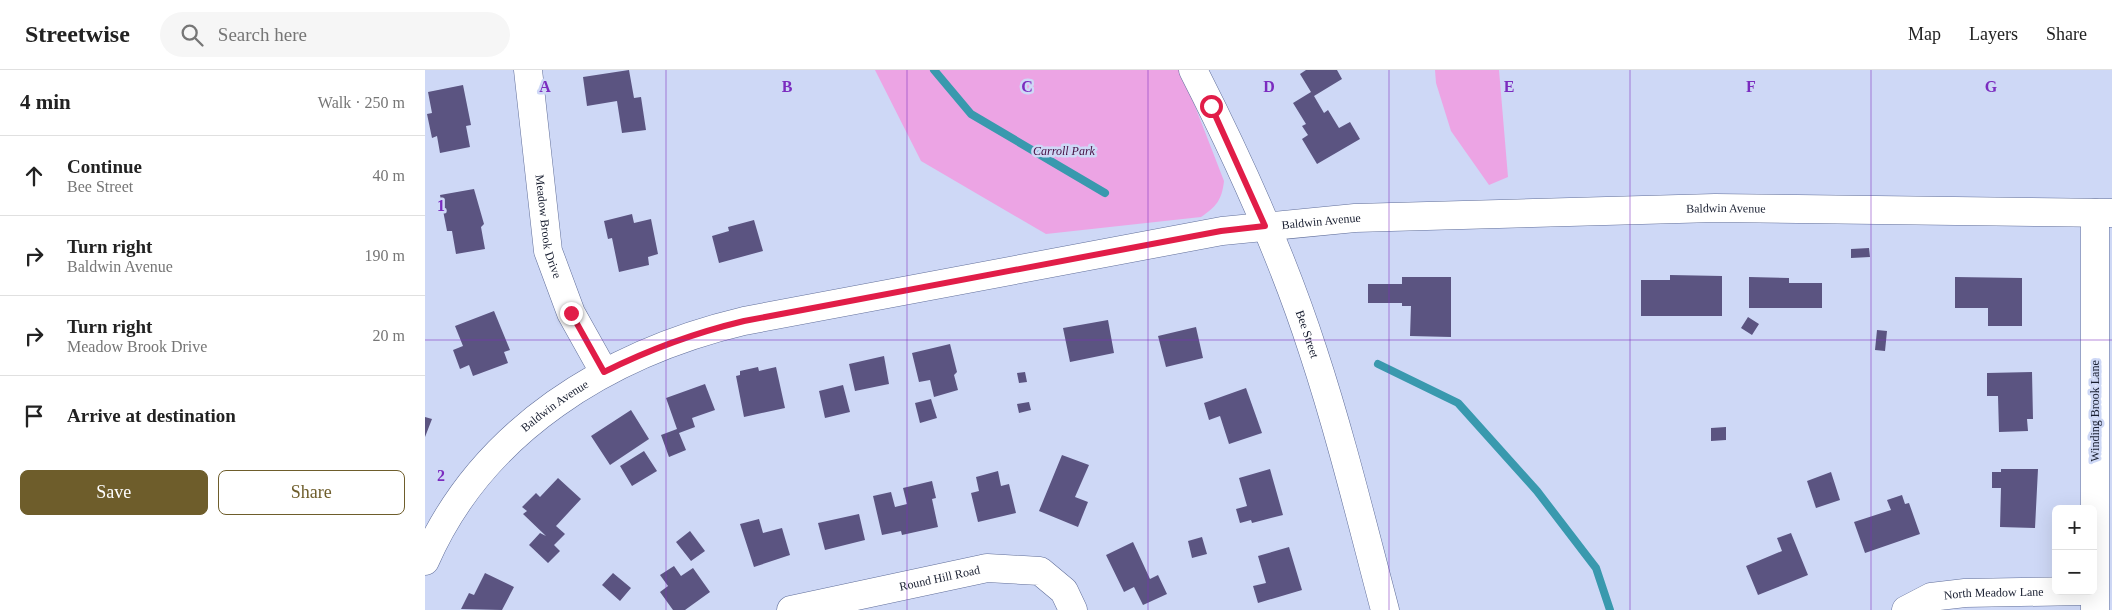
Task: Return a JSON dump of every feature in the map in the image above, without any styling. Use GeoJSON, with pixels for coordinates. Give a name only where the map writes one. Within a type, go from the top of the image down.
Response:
{"type":"FeatureCollection","features":[{"type":"Feature","properties":{"kind":"street","name":"Meadow Brook Drive"},"geometry":{"type":"LineString","coordinates":[[528,70],[549,251],[571,313],[604,372]]}},
{"type":"Feature","properties":{"kind":"street","name":"Bee Street"},"geometry":{"type":"LineString","coordinates":[[1193,70],[1239,164],[1292,290],[1324,384],[1385,610]]}},
{"type":"Feature","properties":{"kind":"street","name":"Baldwin Avenue"},"geometry":{"type":"LineString","coordinates":[[425,561],[433,524],[510,442],[553,406],[604,372],[645,351],[677,339],[744,321],[1221,231],[1265,226],[1408,215],[1687,208],[2103,213]]}},
{"type":"Feature","properties":{"kind":"street","name":"Winding Brook Lane"},"geometry":{"type":"LineString","coordinates":[[2097,550],[2103,213]]}},
{"type":"Feature","properties":{"kind":"street","name":"Round Hill Road"},"geometry":{"type":"LineString","coordinates":[[791,610],[987,568],[1040,571],[1064,591],[1073,610]]}},
{"type":"Feature","properties":{"kind":"street","name":"North Meadow Lane"},"geometry":{"type":"LineString","coordinates":[[1906,610],[1931,597],[1965,593],[2052,594]]}},
{"type":"Feature","properties":{"kind":"green space","name":"Carroll Park"},"geometry":{"type":"Polygon","coordinates":[[[875,70],[1181,70],[1224,181],[1222,193],[1211,210],[1201,217],[1046,234],[921,161],[875,70]]]}},
{"type":"Feature","properties":{"kind":"green space"},"geometry":{"type":"Polygon","coordinates":[[[1435,70],[1499,70],[1508,177],[1489,185],[1451,131],[1436,83],[1435,70]]]}},
{"type":"Feature","properties":{"kind":"building"},"geometry":{"type":"Polygon","coordinates":[[[629,70],[634,98],[641,97],[646,130],[622,133],[617,101],[587,106],[583,77],[629,70]]]}},
{"type":"Feature","properties":{"kind":"building"},"geometry":{"type":"Polygon","coordinates":[[[1306,70],[1337,70],[1342,79],[1314,96],[1324,113],[1328,110],[1339,128],[1350,122],[1360,139],[1317,164],[1302,139],[1308,135],[1302,126],[1306,124],[1293,103],[1311,92],[1300,74],[1306,70]]]}},
{"type":"Feature","properties":{"kind":"building"},"geometry":{"type":"Polygon","coordinates":[[[463,85],[471,125],[466,126],[470,147],[440,153],[437,136],[432,138],[427,114],[432,113],[428,92],[463,85]]]}},
{"type":"Feature","properties":{"kind":"building"},"geometry":{"type":"Polygon","coordinates":[[[474,189],[484,224],[481,227],[485,249],[456,254],[452,231],[447,231],[440,195],[474,189]]]}},
{"type":"Feature","properties":{"kind":"building"},"geometry":{"type":"Polygon","coordinates":[[[632,214],[634,223],[651,219],[658,254],[648,257],[649,265],[619,272],[612,238],[608,239],[604,221],[632,214]]]}},
{"type":"Feature","properties":{"kind":"building"},"geometry":{"type":"Polygon","coordinates":[[[754,220],[763,251],[719,263],[712,236],[729,231],[728,227],[754,220]]]}},
{"type":"Feature","properties":{"kind":"building"},"geometry":{"type":"Polygon","coordinates":[[[1869,248],[1870,257],[1851,258],[1851,249],[1869,248]]]}},
{"type":"Feature","properties":{"kind":"building"},"geometry":{"type":"Polygon","coordinates":[[[1670,275],[1722,276],[1722,316],[1641,316],[1641,280],[1670,280],[1670,275]]]}},
{"type":"Feature","properties":{"kind":"building"},"geometry":{"type":"Polygon","coordinates":[[[1402,277],[1451,277],[1451,337],[1410,336],[1411,306],[1402,306],[1402,303],[1368,303],[1368,284],[1402,284],[1402,277]]]}},
{"type":"Feature","properties":{"kind":"building"},"geometry":{"type":"Polygon","coordinates":[[[1749,277],[1789,278],[1789,283],[1822,283],[1822,308],[1749,308],[1749,277]]]}},
{"type":"Feature","properties":{"kind":"building"},"geometry":{"type":"Polygon","coordinates":[[[1955,277],[2022,278],[2022,326],[1988,326],[1988,308],[1955,308],[1955,277]]]}},
{"type":"Feature","properties":{"kind":"building"},"geometry":{"type":"Polygon","coordinates":[[[494,311],[510,350],[504,352],[508,363],[473,376],[469,365],[460,369],[453,350],[463,346],[455,326],[494,311]]]}},
{"type":"Feature","properties":{"kind":"building"},"geometry":{"type":"Polygon","coordinates":[[[1748,317],[1759,324],[1752,335],[1741,328],[1748,317]]]}},
{"type":"Feature","properties":{"kind":"building"},"geometry":{"type":"Polygon","coordinates":[[[1108,320],[1114,353],[1070,362],[1063,328],[1108,320]]]}},
{"type":"Feature","properties":{"kind":"building"},"geometry":{"type":"Polygon","coordinates":[[[1196,327],[1203,358],[1166,367],[1158,336],[1196,327]]]}},
{"type":"Feature","properties":{"kind":"building"},"geometry":{"type":"Polygon","coordinates":[[[1877,330],[1887,331],[1885,351],[1875,350],[1877,330]]]}},
{"type":"Feature","properties":{"kind":"building"},"geometry":{"type":"Polygon","coordinates":[[[950,344],[957,372],[954,375],[958,390],[934,397],[930,380],[919,382],[912,353],[950,344]]]}},
{"type":"Feature","properties":{"kind":"building"},"geometry":{"type":"Polygon","coordinates":[[[884,356],[889,384],[855,391],[849,364],[884,356]]]}},
{"type":"Feature","properties":{"kind":"building"},"geometry":{"type":"Polygon","coordinates":[[[758,367],[759,371],[776,367],[785,408],[744,417],[736,376],[740,375],[740,371],[758,367]]]}},
{"type":"Feature","properties":{"kind":"building"},"geometry":{"type":"Polygon","coordinates":[[[1025,372],[1027,382],[1019,383],[1017,373],[1025,372]]]}},
{"type":"Feature","properties":{"kind":"building"},"geometry":{"type":"Polygon","coordinates":[[[2032,372],[2033,419],[2027,419],[2028,431],[1999,432],[1998,396],[1987,396],[1987,373],[2032,372]]]}},
{"type":"Feature","properties":{"kind":"building"},"geometry":{"type":"Polygon","coordinates":[[[705,384],[715,410],[692,418],[695,427],[679,433],[686,450],[669,457],[661,435],[677,429],[666,398],[705,384]]]}},
{"type":"Feature","properties":{"kind":"building"},"geometry":{"type":"Polygon","coordinates":[[[843,385],[850,412],[825,418],[819,391],[843,385]]]}},
{"type":"Feature","properties":{"kind":"building"},"geometry":{"type":"Polygon","coordinates":[[[1246,388],[1262,433],[1229,444],[1220,416],[1209,420],[1204,403],[1246,388]]]}},
{"type":"Feature","properties":{"kind":"building"},"geometry":{"type":"Polygon","coordinates":[[[931,399],[937,418],[920,423],[915,403],[931,399]]]}},
{"type":"Feature","properties":{"kind":"building"},"geometry":{"type":"Polygon","coordinates":[[[1029,402],[1031,410],[1019,413],[1017,404],[1029,402]]]}},
{"type":"Feature","properties":{"kind":"building"},"geometry":{"type":"Polygon","coordinates":[[[631,410],[649,439],[610,465],[591,436],[631,410]]]}},
{"type":"Feature","properties":{"kind":"building"},"geometry":{"type":"Polygon","coordinates":[[[425,417],[432,419],[425,437],[425,417]]]}},
{"type":"Feature","properties":{"kind":"building"},"geometry":{"type":"Polygon","coordinates":[[[1726,427],[1726,440],[1711,441],[1711,428],[1726,427]]]}},
{"type":"Feature","properties":{"kind":"building"},"geometry":{"type":"Polygon","coordinates":[[[644,451],[657,471],[632,486],[620,466],[644,451]]]}},
{"type":"Feature","properties":{"kind":"building"},"geometry":{"type":"Polygon","coordinates":[[[1062,455],[1089,465],[1075,497],[1088,502],[1078,527],[1039,511],[1062,455]]]}},
{"type":"Feature","properties":{"kind":"building"},"geometry":{"type":"Polygon","coordinates":[[[1270,469],[1283,515],[1252,523],[1251,520],[1240,523],[1236,509],[1247,506],[1239,478],[1270,469]]]}},
{"type":"Feature","properties":{"kind":"building"},"geometry":{"type":"Polygon","coordinates":[[[2001,469],[2038,469],[2035,528],[2000,527],[2001,488],[1992,488],[1992,472],[2001,472],[2001,469]]]}},
{"type":"Feature","properties":{"kind":"building"},"geometry":{"type":"Polygon","coordinates":[[[998,471],[1001,486],[1009,484],[1016,513],[978,522],[971,493],[979,491],[976,477],[998,471]]]}},
{"type":"Feature","properties":{"kind":"building"},"geometry":{"type":"Polygon","coordinates":[[[1831,472],[1840,500],[1816,508],[1807,481],[1831,472]]]}},
{"type":"Feature","properties":{"kind":"building"},"geometry":{"type":"Polygon","coordinates":[[[558,478],[581,499],[556,526],[565,534],[554,545],[560,551],[548,563],[529,545],[540,533],[546,536],[523,514],[527,511],[522,507],[536,493],[540,497],[558,478]]]}},
{"type":"Feature","properties":{"kind":"building"},"geometry":{"type":"Polygon","coordinates":[[[932,481],[936,498],[932,499],[938,527],[902,535],[901,531],[882,535],[873,496],[891,492],[895,507],[907,504],[903,488],[932,481]]]}},
{"type":"Feature","properties":{"kind":"building"},"geometry":{"type":"Polygon","coordinates":[[[1902,495],[1905,504],[1909,503],[1920,534],[1865,553],[1854,522],[1891,510],[1887,500],[1902,495]]]}},
{"type":"Feature","properties":{"kind":"building"},"geometry":{"type":"Polygon","coordinates":[[[859,514],[865,540],[825,550],[818,523],[859,514]]]}},
{"type":"Feature","properties":{"kind":"building"},"geometry":{"type":"Polygon","coordinates":[[[759,519],[763,533],[782,528],[790,555],[754,567],[740,524],[759,519]]]}},
{"type":"Feature","properties":{"kind":"building"},"geometry":{"type":"Polygon","coordinates":[[[690,531],[705,551],[691,561],[676,542],[690,531]]]}},
{"type":"Feature","properties":{"kind":"building"},"geometry":{"type":"Polygon","coordinates":[[[1791,533],[1808,575],[1758,595],[1746,566],[1782,551],[1777,538],[1791,533]]]}},
{"type":"Feature","properties":{"kind":"building"},"geometry":{"type":"Polygon","coordinates":[[[1202,537],[1207,554],[1192,558],[1188,541],[1202,537]]]}},
{"type":"Feature","properties":{"kind":"building"},"geometry":{"type":"Polygon","coordinates":[[[1133,542],[1150,579],[1158,575],[1167,594],[1143,605],[1134,587],[1124,592],[1106,555],[1133,542]]]}},
{"type":"Feature","properties":{"kind":"building"},"geometry":{"type":"Polygon","coordinates":[[[1289,547],[1302,590],[1258,603],[1253,586],[1266,583],[1258,556],[1289,547]]]}},
{"type":"Feature","properties":{"kind":"building"},"geometry":{"type":"Polygon","coordinates":[[[674,566],[681,576],[693,568],[710,592],[685,610],[673,610],[660,592],[668,586],[660,575],[674,566]]]}},
{"type":"Feature","properties":{"kind":"building"},"geometry":{"type":"Polygon","coordinates":[[[485,573],[514,587],[502,610],[461,609],[469,593],[474,595],[485,573]]]}},
{"type":"Feature","properties":{"kind":"building"},"geometry":{"type":"Polygon","coordinates":[[[613,573],[631,588],[620,601],[602,585],[613,573]]]}},
{"type":"Feature","properties":{"kind":"waterway"},"geometry":{"type":"LineString","coordinates":[[934,70],[971,114],[1105,193]]}},
{"type":"Feature","properties":{"kind":"waterway"},"geometry":{"type":"LineString","coordinates":[[1378,364],[1458,403],[1537,491],[1596,568],[1610,610]]}},
{"type":"Feature","properties":{"kind":"route"},"geometry":{"type":"LineString","coordinates":[[571,313],[604,372],[645,351],[677,339],[744,321],[1221,231],[1265,226],[1239,164],[1211,106]]}}]}
